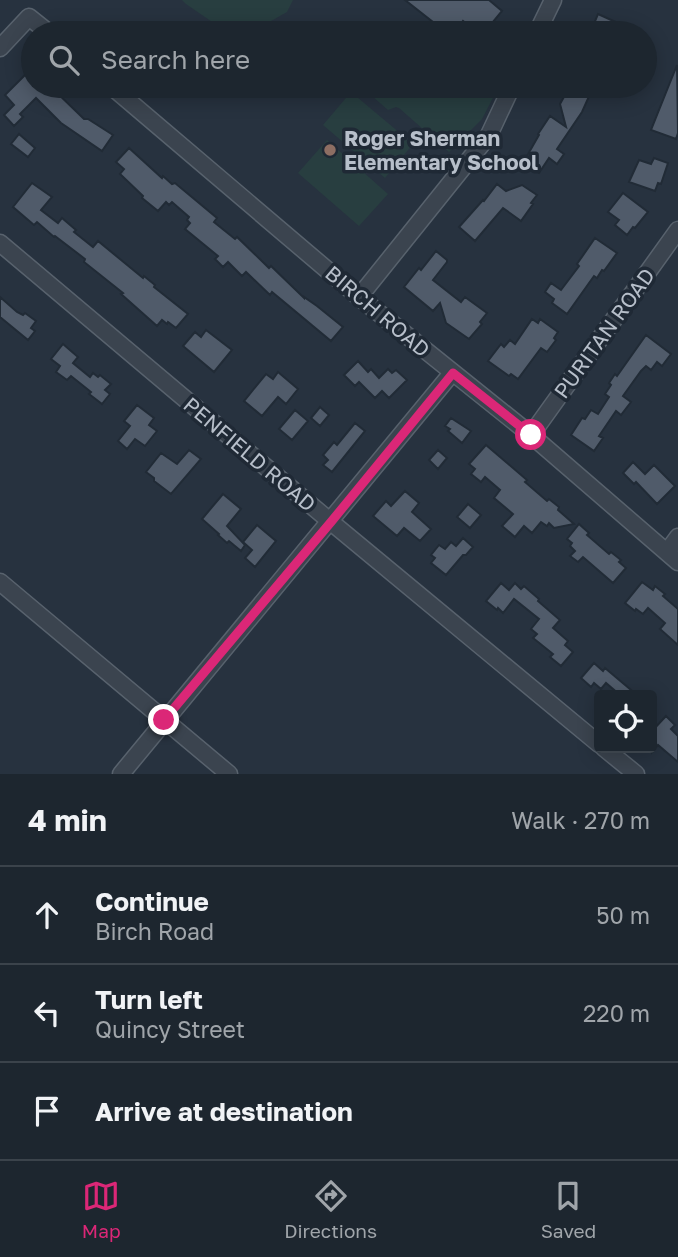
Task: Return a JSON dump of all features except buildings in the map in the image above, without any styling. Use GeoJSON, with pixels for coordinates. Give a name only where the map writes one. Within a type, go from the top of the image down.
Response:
{"type":"FeatureCollection","features":[{"type":"Feature","properties":{"kind":"street"},"geometry":{"type":"LineString","coordinates":[[543,21],[553,0]]}},
{"type":"Feature","properties":{"kind":"street"},"geometry":{"type":"LineString","coordinates":[[0,48],[21,25]]}},
{"type":"Feature","properties":{"kind":"street","name":"BIRCH ROAD"},"geometry":{"type":"LineString","coordinates":[[125,98],[359,297],[531,435],[672,557]]}},
{"type":"Feature","properties":{"kind":"street"},"geometry":{"type":"LineString","coordinates":[[359,297],[489,135],[506,98]]}},
{"type":"Feature","properties":{"kind":"street","name":"PURITAN ROAD"},"geometry":{"type":"LineString","coordinates":[[531,435],[678,230]]}},
{"type":"Feature","properties":{"kind":"street","name":"PENFIELD ROAD"},"geometry":{"type":"LineString","coordinates":[[0,243],[594,740]]}},
{"type":"Feature","properties":{"kind":"street"},"geometry":{"type":"LineString","coordinates":[[121,774],[453,373]]}},
{"type":"Feature","properties":{"kind":"street"},"geometry":{"type":"LineString","coordinates":[[672,557],[678,537]]}},
{"type":"Feature","properties":{"kind":"street"},"geometry":{"type":"LineString","coordinates":[[0,582],[229,774]]}},
{"type":"Feature","properties":{"kind":"street"},"geometry":{"type":"LineString","coordinates":[[610,753],[636,774]]}},
{"type":"Feature","properties":{"kind":"green space"},"geometry":{"type":"Polygon","coordinates":[[[182,0],[293,0],[287,12],[271,21],[211,21],[182,0]]]}},
{"type":"Feature","properties":{"kind":"green space"},"geometry":{"type":"Polygon","coordinates":[[[346,98],[358,98],[413,144],[385,178],[323,125],[346,98]]]}},
{"type":"Feature","properties":{"kind":"green space"},"geometry":{"type":"Polygon","coordinates":[[[374,98],[493,98],[482,119],[449,152],[399,108],[388,110],[374,98]]]}},
{"type":"Feature","properties":{"kind":"green space"},"geometry":{"type":"Polygon","coordinates":[[[327,140],[388,194],[359,226],[298,173],[327,140]]]}},
{"type":"Feature","properties":{"kind":"place","name":"Roger Sherman Elementary School"},"geometry":{"type":"Point","coordinates":[330,150]}},
{"type":"Feature","properties":{"kind":"route"},"geometry":{"type":"LineString","coordinates":[[164,720],[453,373],[531,435]]}}]}
